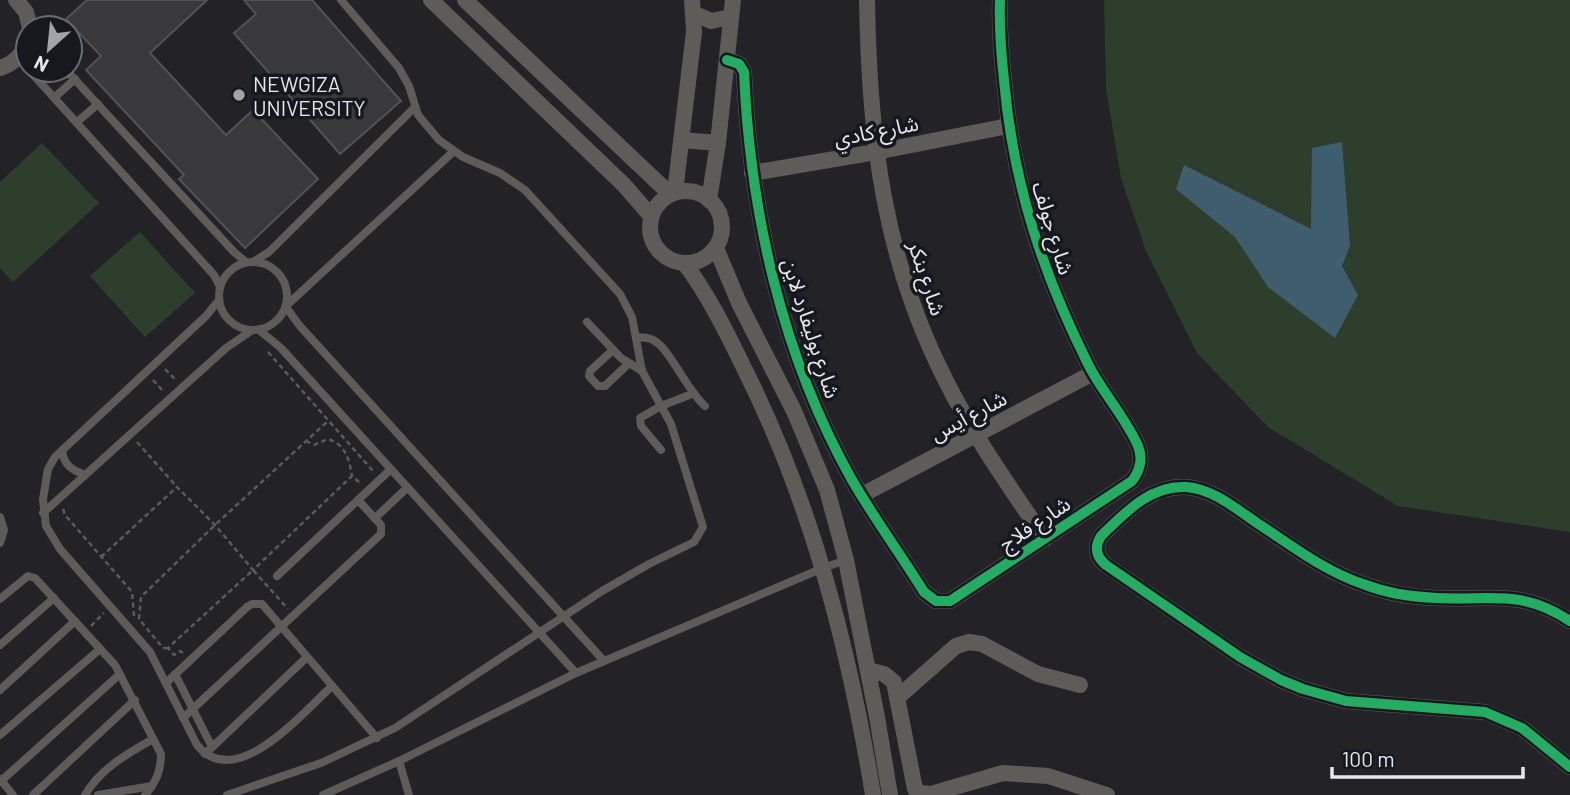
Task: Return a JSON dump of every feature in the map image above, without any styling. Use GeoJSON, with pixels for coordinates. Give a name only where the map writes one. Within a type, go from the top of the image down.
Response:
{"type":"FeatureCollection","features":[{"type":"Feature","properties":{"kind":"street"},"geometry":{"type":"LineString","coordinates":[[16,0],[27,14]]}},
{"type":"Feature","properties":{"kind":"street"},"geometry":{"type":"LineString","coordinates":[[431,0],[624,185],[651,216]]}},
{"type":"Feature","properties":{"kind":"street"},"geometry":{"type":"LineString","coordinates":[[466,0],[673,193]]}},
{"type":"Feature","properties":{"kind":"street"},"geometry":{"type":"LineString","coordinates":[[709,200],[721,121],[733,0]]}},
{"type":"Feature","properties":{"kind":"street","name":"شارع بنكر"},"geometry":{"type":"LineString","coordinates":[[867,0],[868,73],[876,152],[884,206],[908,290],[920,325],[946,381],[976,435],[1045,539]]}},
{"type":"Feature","properties":{"kind":"street","name":"شارع جولف"},"geometry":{"type":"LineString","coordinates":[[1000,0],[999,26],[1008,126],[1021,190],[1040,253],[1063,314],[1093,373],[1139,447]]}},
{"type":"Feature","properties":{"kind":"street"},"geometry":{"type":"LineString","coordinates":[[673,193],[693,42],[692,6]]}},
{"type":"Feature","properties":{"kind":"street"},"geometry":{"type":"LineString","coordinates":[[692,6],[712,21],[731,17]]}},
{"type":"Feature","properties":{"kind":"street","name":"شارع بوليفارد لاين"},"geometry":{"type":"LineString","coordinates":[[727,60],[736,62],[743,69],[752,173],[766,248],[791,337],[829,433],[862,495],[924,592]]}},
{"type":"Feature","properties":{"kind":"street"},"geometry":{"type":"LineString","coordinates":[[721,121],[746,123]]}},
{"type":"Feature","properties":{"kind":"street","name":"شارع كادي"},"geometry":{"type":"LineString","coordinates":[[752,173],[1008,126]]}},
{"type":"Feature","properties":{"kind":"street"},"geometry":{"type":"LineString","coordinates":[[681,140],[718,144]]}},
{"type":"Feature","properties":{"kind":"street"},"geometry":{"type":"LineString","coordinates":[[673,193],[697,193],[709,200],[719,214],[722,222],[720,240],[716,248],[702,260],[685,264],[668,259],[656,248],[650,233],[651,216],[655,207],[673,193]]}},
{"type":"Feature","properties":{"kind":"street"},"geometry":{"type":"LineString","coordinates":[[716,248],[739,303],[811,450],[827,490],[846,561],[890,795]]}},
{"type":"Feature","properties":{"kind":"street"},"geometry":{"type":"LineString","coordinates":[[685,264],[712,306],[752,383],[806,512],[861,719],[873,795]]}},
{"type":"Feature","properties":{"kind":"street"},"geometry":{"type":"LineString","coordinates":[[712,306],[720,302],[739,303]]}},
{"type":"Feature","properties":{"kind":"street","name":"شارع أيس"},"geometry":{"type":"LineString","coordinates":[[862,495],[1093,373]]}},
{"type":"Feature","properties":{"kind":"street","name":"شارع فلاج"},"geometry":{"type":"LineString","coordinates":[[924,592],[936,601],[950,601],[1132,481],[1140,465],[1139,447]]}},
{"type":"Feature","properties":{"kind":"street"},"geometry":{"type":"LineString","coordinates":[[1570,621],[1536,604],[1514,599],[1492,596],[1419,597],[1361,584],[1325,568],[1217,496],[1196,488],[1175,487],[1149,494],[1101,536],[1097,544],[1097,554],[1103,562],[1240,657],[1281,680],[1346,701],[1485,712],[1522,729],[1570,767]]}},
{"type":"Feature","properties":{"kind":"street"},"geometry":{"type":"LineString","coordinates":[[897,698],[950,652],[969,642],[982,644],[1038,674],[1080,685]]}},
{"type":"Feature","properties":{"kind":"street"},"geometry":{"type":"LineString","coordinates":[[868,670],[884,674],[894,682],[915,789],[920,793],[931,794],[1003,773],[1048,776],[1107,795]]}},
{"type":"Feature","properties":{"kind":"lane"},"geometry":{"type":"LineString","coordinates":[[227,795],[302,770],[377,738],[418,715],[625,577],[694,542],[702,533],[703,521],[671,424],[642,371],[632,317],[620,294],[526,190],[500,173],[454,152],[427,127],[415,107],[409,86],[399,68],[341,0]]}},
{"type":"Feature","properties":{"kind":"lane"},"geometry":{"type":"LineString","coordinates":[[13,68],[55,97],[214,275],[220,287]]}},
{"type":"Feature","properties":{"kind":"lane"},"geometry":{"type":"LineString","coordinates":[[55,97],[69,84]]}},
{"type":"Feature","properties":{"kind":"lane"},"geometry":{"type":"LineString","coordinates":[[80,84],[234,251],[250,262],[268,265],[281,275],[287,289],[287,306],[308,335],[604,661]]}},
{"type":"Feature","properties":{"kind":"lane"},"geometry":{"type":"LineString","coordinates":[[78,122],[98,104]]}},
{"type":"Feature","properties":{"kind":"lane"},"geometry":{"type":"LineString","coordinates":[[415,107],[269,252],[232,269],[220,287],[219,300],[227,318],[238,327],[255,330],[281,348],[576,673]]}},
{"type":"Feature","properties":{"kind":"lane"},"geometry":{"type":"LineString","coordinates":[[43,513],[226,348],[255,330],[273,325],[287,306],[454,152]]}},
{"type":"Feature","properties":{"kind":"lane"},"geometry":{"type":"LineString","coordinates":[[219,300],[206,316],[62,451],[48,469],[43,513],[46,526],[60,549],[150,652],[183,718],[205,754],[217,761],[231,761],[259,750],[332,686]]}},
{"type":"Feature","properties":{"kind":"lane"},"geometry":{"type":"LineString","coordinates":[[587,322],[628,364],[642,371]]}},
{"type":"Feature","properties":{"kind":"lane"},"geometry":{"type":"LineString","coordinates":[[636,337],[653,340],[661,346],[692,394],[705,406]]}},
{"type":"Feature","properties":{"kind":"lane"},"geometry":{"type":"LineString","coordinates":[[613,350],[590,371],[589,376],[598,386],[605,386],[628,364]]}},
{"type":"Feature","properties":{"kind":"lane"},"geometry":{"type":"LineString","coordinates":[[661,450],[640,421],[642,416],[692,394]]}},
{"type":"Feature","properties":{"kind":"lane"},"geometry":{"type":"LineString","coordinates":[[62,451],[66,464],[85,475]]}},
{"type":"Feature","properties":{"kind":"lane"},"geometry":{"type":"LineString","coordinates":[[277,576],[390,470]]}},
{"type":"Feature","properties":{"kind":"lane"},"geometry":{"type":"LineString","coordinates":[[375,518],[407,488]]}},
{"type":"Feature","properties":{"kind":"lane"},"geometry":{"type":"LineString","coordinates":[[183,718],[380,534],[381,525],[358,500]]}},
{"type":"Feature","properties":{"kind":"lane"},"geometry":{"type":"LineString","coordinates":[[0,517],[4,530],[0,543]]}},
{"type":"Feature","properties":{"kind":"lane"},"geometry":{"type":"LineString","coordinates":[[323,795],[399,761],[576,673],[823,568],[846,561]]}},
{"type":"Feature","properties":{"kind":"lane"},"geometry":{"type":"LineString","coordinates":[[0,599],[28,576],[36,578],[120,674],[161,754],[161,768],[145,795]]}},
{"type":"Feature","properties":{"kind":"lane"},"geometry":{"type":"LineString","coordinates":[[0,645],[54,598]]}},
{"type":"Feature","properties":{"kind":"lane"},"geometry":{"type":"LineString","coordinates":[[166,682],[251,604],[262,604],[377,738]]}},
{"type":"Feature","properties":{"kind":"lane"},"geometry":{"type":"LineString","coordinates":[[0,690],[75,621]]}},
{"type":"Feature","properties":{"kind":"lane"},"geometry":{"type":"LineString","coordinates":[[0,736],[100,649]]}},
{"type":"Feature","properties":{"kind":"lane"},"geometry":{"type":"LineString","coordinates":[[205,754],[307,657]]}},
{"type":"Feature","properties":{"kind":"lane"},"geometry":{"type":"LineString","coordinates":[[13,795],[1,780],[120,674]]}},
{"type":"Feature","properties":{"kind":"lane"},"geometry":{"type":"LineString","coordinates":[[175,674],[212,747]]}},
{"type":"Feature","properties":{"kind":"lane"},"geometry":{"type":"LineString","coordinates":[[33,795],[135,700]]}},
{"type":"Feature","properties":{"kind":"lane"},"geometry":{"type":"LineString","coordinates":[[85,795],[91,785],[115,761],[153,738]]}},
{"type":"Feature","properties":{"kind":"lane"},"geometry":{"type":"LineString","coordinates":[[399,761],[409,795]]}},
{"type":"Feature","properties":{"kind":"lane"},"geometry":{"type":"LineString","coordinates":[[98,795],[152,786]]}},
{"type":"Feature","properties":{"kind":"path"},"geometry":{"type":"LineString","coordinates":[[261,344],[375,473]]}},
{"type":"Feature","properties":{"kind":"path"},"geometry":{"type":"LineString","coordinates":[[158,361],[182,388]]}},
{"type":"Feature","properties":{"kind":"path"},"geometry":{"type":"LineString","coordinates":[[146,373],[170,398]]}},
{"type":"Feature","properties":{"kind":"path"},"geometry":{"type":"LineString","coordinates":[[191,660],[180,651],[174,656],[167,648],[163,648],[139,619],[141,597],[329,420]]}},
{"type":"Feature","properties":{"kind":"path"},"geometry":{"type":"LineString","coordinates":[[130,434],[294,615]]}},
{"type":"Feature","properties":{"kind":"path"},"geometry":{"type":"LineString","coordinates":[[306,441],[314,445],[328,439],[338,442],[345,451],[352,476],[362,484],[375,473],[379,457]]}},
{"type":"Feature","properties":{"kind":"path"},"geometry":{"type":"LineString","coordinates":[[167,648],[352,476]]}},
{"type":"Feature","properties":{"kind":"path"},"geometry":{"type":"LineString","coordinates":[[101,557],[177,486]]}},
{"type":"Feature","properties":{"kind":"path"},"geometry":{"type":"LineString","coordinates":[[65,506],[62,511],[65,515],[132,592],[141,597]]}},
{"type":"Feature","properties":{"kind":"path"},"geometry":{"type":"LineString","coordinates":[[127,624],[134,617],[132,592]]}},
{"type":"Feature","properties":{"kind":"path"},"geometry":{"type":"LineString","coordinates":[[85,632],[111,606]]}},
{"type":"Feature","properties":{"kind":"green space"},"geometry":{"type":"Polygon","coordinates":[[[1104,0],[1570,0],[1570,532],[1398,506],[1268,427],[1197,353],[1146,251],[1121,178],[1106,89],[1104,0]]]}},
{"type":"Feature","properties":{"kind":"green space"},"geometry":{"type":"Polygon","coordinates":[[[42,143],[99,203],[13,282],[0,268],[0,182],[42,143]]]}},
{"type":"Feature","properties":{"kind":"green space"},"geometry":{"type":"Polygon","coordinates":[[[140,232],[195,293],[145,337],[90,276],[140,232]]]}},
{"type":"Feature","properties":{"kind":"water"},"geometry":{"type":"Polygon","coordinates":[[[1342,142],[1350,246],[1342,266],[1358,295],[1335,338],[1268,287],[1235,237],[1176,189],[1184,165],[1311,229],[1312,148],[1342,142]]]}},
{"type":"Feature","properties":{"kind":"building"},"geometry":{"type":"Polygon","coordinates":[[[87,0],[207,0],[150,53],[226,135],[253,110],[318,179],[245,248],[179,179],[184,175],[86,70],[101,56],[84,38],[84,14],[72,14],[87,0]]]}},
{"type":"Feature","properties":{"kind":"building"},"geometry":{"type":"Polygon","coordinates":[[[244,0],[312,0],[401,101],[340,154],[234,33],[256,14],[244,0]]]}},
{"type":"Feature","properties":{"kind":"cycle path"},"geometry":{"type":"LineString","coordinates":[[727,60],[739,64],[744,72],[747,125],[762,230],[774,282],[806,384],[852,480],[924,592],[936,601],[950,601],[1132,481],[1139,469],[1140,460],[1140,451],[1133,436],[1094,374],[1072,330],[1032,226],[1022,191],[1008,118],[1001,50],[1000,0]]}},
{"type":"Feature","properties":{"kind":"cycle path"},"geometry":{"type":"LineString","coordinates":[[1570,621],[1552,611],[1520,600],[1399,594],[1349,579],[1295,549],[1223,500],[1205,491],[1186,487],[1161,491],[1139,502],[1119,518],[1101,536],[1097,544],[1098,555],[1106,565],[1240,657],[1281,680],[1346,701],[1485,712],[1522,728],[1570,767]]}},
{"type":"Feature","properties":{"kind":"place","name":"NEWGIZA UNIVERSITY"},"geometry":{"type":"Point","coordinates":[239,95]}}]}
